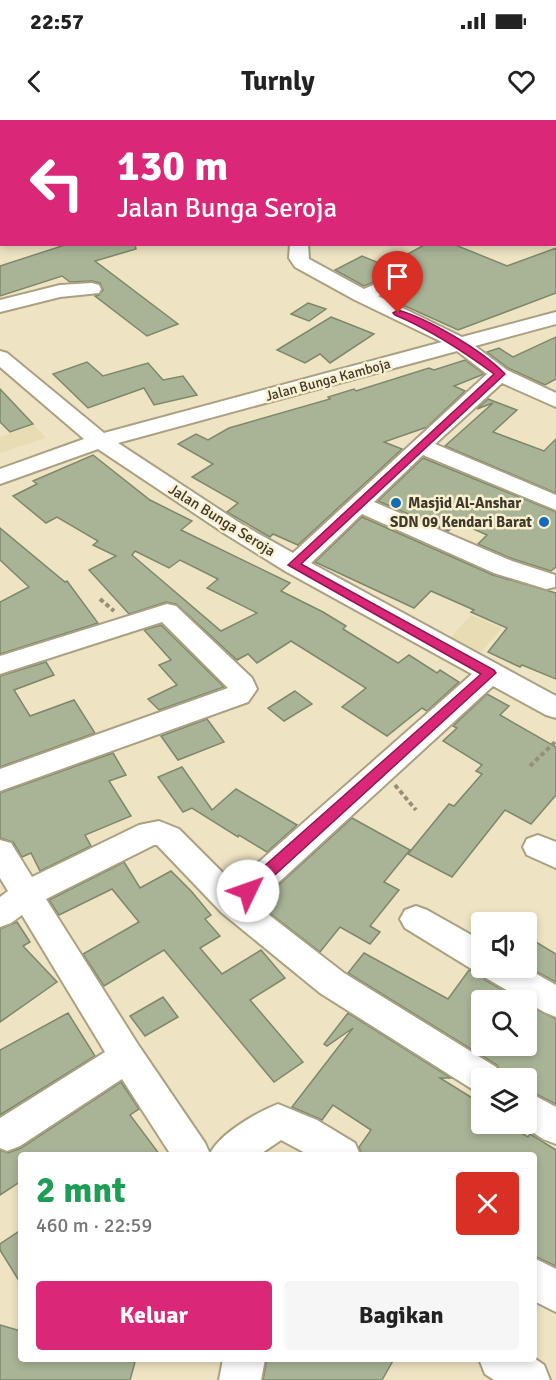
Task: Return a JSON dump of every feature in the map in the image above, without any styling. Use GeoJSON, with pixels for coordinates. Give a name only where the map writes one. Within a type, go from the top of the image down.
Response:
{"type":"FeatureCollection","features":[{"type":"Feature","properties":{"kind":"street"},"geometry":{"type":"LineString","coordinates":[[299,246],[298,258],[302,263],[362,296],[420,322],[460,344],[500,374],[556,401]]}},
{"type":"Feature","properties":{"kind":"street"},"geometry":{"type":"LineString","coordinates":[[362,296],[410,276]]}},
{"type":"Feature","properties":{"kind":"street"},"geometry":{"type":"LineString","coordinates":[[0,306],[60,291],[92,289]]}},
{"type":"Feature","properties":{"kind":"street","name":"Jalan Bunga Kamboja"},"geometry":{"type":"LineString","coordinates":[[0,477],[100,441],[556,318]]}},
{"type":"Feature","properties":{"kind":"street","name":"Jalan Bunga Seroja"},"geometry":{"type":"LineString","coordinates":[[0,357],[100,441],[234,530],[556,708]]}},
{"type":"Feature","properties":{"kind":"street"},"geometry":{"type":"LineString","coordinates":[[294,565],[357,504],[500,374]]}},
{"type":"Feature","properties":{"kind":"street"},"geometry":{"type":"LineString","coordinates":[[420,446],[556,503]]}},
{"type":"Feature","properties":{"kind":"street"},"geometry":{"type":"LineString","coordinates":[[357,504],[503,567],[546,581]]}},
{"type":"Feature","properties":{"kind":"street"},"geometry":{"type":"LineString","coordinates":[[0,665],[168,612],[242,685],[243,689],[238,694],[0,780]]}},
{"type":"Feature","properties":{"kind":"street"},"geometry":{"type":"LineString","coordinates":[[233,904],[490,673]]}},
{"type":"Feature","properties":{"kind":"street"},"geometry":{"type":"LineString","coordinates":[[0,914],[28,894],[156,832],[168,837],[233,904],[332,983],[471,1070]]}},
{"type":"Feature","properties":{"kind":"street"},"geometry":{"type":"LineString","coordinates":[[0,852],[127,1057],[190,1152]]}},
{"type":"Feature","properties":{"kind":"street"},"geometry":{"type":"LineString","coordinates":[[416,919],[471,952]]}},
{"type":"Feature","properties":{"kind":"street"},"geometry":{"type":"LineString","coordinates":[[515,978],[556,1002]]}},
{"type":"Feature","properties":{"kind":"street"},"geometry":{"type":"LineString","coordinates":[[7,1134],[127,1057]]}},
{"type":"Feature","properties":{"kind":"street"},"geometry":{"type":"LineString","coordinates":[[537,1114],[556,1127]]}},
{"type":"Feature","properties":{"kind":"street"},"geometry":{"type":"LineString","coordinates":[[232,1152],[278,1121],[304,1132],[337,1152]]}},
{"type":"Feature","properties":{"kind":"street"},"geometry":{"type":"LineString","coordinates":[[537,1280],[556,1292]]}},
{"type":"Feature","properties":{"kind":"street"},"geometry":{"type":"LineString","coordinates":[[240,1380],[243,1362]]}},
{"type":"Feature","properties":{"kind":"street"},"geometry":{"type":"LineString","coordinates":[[504,1362],[529,1380]]}},
{"type":"Feature","properties":{"kind":"path"},"geometry":{"type":"LineString","coordinates":[[530,766],[556,741]]}},
{"type":"Feature","properties":{"kind":"path"},"geometry":{"type":"LineString","coordinates":[[383,771],[416,810]]}},
{"type":"Feature","properties":{"kind":"shaded area"},"geometry":{"type":"Polygon","coordinates":[[[34,425],[46,438],[0,453],[0,437],[34,425]]]}},
{"type":"Feature","properties":{"kind":"shaded area"},"geometry":{"type":"Polygon","coordinates":[[[471,615],[502,628],[481,652],[450,638],[471,615]]]}},
{"type":"Feature","properties":{"kind":"building"},"geometry":{"type":"Polygon","coordinates":[[[62,246],[135,246],[136,249],[95,261],[178,324],[147,336],[95,296],[103,290],[100,283],[70,282],[62,276],[0,296],[0,266],[62,246]]]}},
{"type":"Feature","properties":{"kind":"building"},"geometry":{"type":"Polygon","coordinates":[[[422,246],[458,246],[507,266],[556,248],[556,293],[458,330],[383,296],[418,282],[421,275],[417,270],[402,270],[364,286],[335,270],[362,256],[386,266],[422,246]]]}},
{"type":"Feature","properties":{"kind":"building"},"geometry":{"type":"Polygon","coordinates":[[[308,303],[326,309],[309,321],[291,314],[308,303]]]}},
{"type":"Feature","properties":{"kind":"building"},"geometry":{"type":"Polygon","coordinates":[[[331,317],[374,334],[330,363],[320,354],[305,363],[277,350],[331,317]]]}},
{"type":"Feature","properties":{"kind":"building"},"geometry":{"type":"Polygon","coordinates":[[[556,337],[556,379],[545,385],[508,368],[487,352],[499,348],[513,357],[556,337]]]}},
{"type":"Feature","properties":{"kind":"building"},"geometry":{"type":"Polygon","coordinates":[[[465,360],[484,374],[454,386],[465,391],[427,427],[384,442],[402,449],[298,545],[273,534],[270,537],[227,512],[238,503],[192,477],[213,464],[178,444],[196,434],[208,440],[229,428],[330,399],[328,397],[465,360]]]}},
{"type":"Feature","properties":{"kind":"building"},"geometry":{"type":"Polygon","coordinates":[[[87,362],[103,376],[148,363],[163,380],[183,376],[197,395],[154,405],[144,388],[88,408],[53,374],[87,362]]]}},
{"type":"Feature","properties":{"kind":"building"},"geometry":{"type":"Polygon","coordinates":[[[0,389],[33,424],[10,432],[0,422],[0,389]]]}},
{"type":"Feature","properties":{"kind":"building"},"geometry":{"type":"Polygon","coordinates":[[[488,399],[517,410],[493,432],[544,451],[556,439],[556,493],[445,446],[493,403],[477,409],[488,399]]]}},
{"type":"Feature","properties":{"kind":"building"},"geometry":{"type":"Polygon","coordinates":[[[93,455],[150,500],[192,521],[181,530],[290,583],[281,591],[346,626],[343,629],[398,663],[409,655],[437,673],[440,670],[459,682],[427,711],[422,708],[387,736],[342,707],[366,688],[291,641],[257,663],[248,654],[237,660],[176,604],[166,602],[129,614],[89,570],[116,556],[93,545],[98,541],[57,517],[46,523],[13,496],[37,484],[33,481],[93,455]],[[135,551],[132,555],[221,631],[257,613],[207,588],[218,579],[180,560],[169,568],[135,551]]]}},
{"type":"Feature","properties":{"kind":"building"},"geometry":{"type":"Polygon","coordinates":[[[423,458],[556,512],[556,567],[551,571],[513,559],[478,544],[487,535],[458,522],[448,531],[378,501],[423,458]]]}},
{"type":"Feature","properties":{"kind":"building"},"geometry":{"type":"Polygon","coordinates":[[[362,517],[493,575],[556,593],[556,679],[522,665],[520,667],[488,652],[507,628],[471,612],[474,610],[431,591],[414,608],[315,562],[362,517]]]}},
{"type":"Feature","properties":{"kind":"building"},"geometry":{"type":"Polygon","coordinates":[[[0,528],[65,582],[67,581],[98,623],[0,654],[0,602],[29,587],[0,560],[0,528]]]}},
{"type":"Feature","properties":{"kind":"building"},"geometry":{"type":"Polygon","coordinates":[[[161,625],[224,687],[159,710],[148,699],[177,685],[159,665],[171,660],[144,630],[161,625]]]}},
{"type":"Feature","properties":{"kind":"building"},"geometry":{"type":"Polygon","coordinates":[[[46,662],[54,675],[14,690],[30,716],[74,700],[95,733],[0,767],[0,676],[46,662]]]}},
{"type":"Feature","properties":{"kind":"building"},"geometry":{"type":"Polygon","coordinates":[[[295,691],[312,704],[284,721],[268,708],[295,691]]]}},
{"type":"Feature","properties":{"kind":"building"},"geometry":{"type":"Polygon","coordinates":[[[487,694],[509,706],[500,715],[556,747],[556,795],[531,824],[505,810],[452,877],[408,854],[449,804],[454,806],[482,774],[476,771],[482,765],[443,741],[457,728],[453,726],[487,694]]]}},
{"type":"Feature","properties":{"kind":"building"},"geometry":{"type":"Polygon","coordinates":[[[207,719],[224,742],[178,760],[161,736],[207,719]]]}},
{"type":"Feature","properties":{"kind":"building"},"geometry":{"type":"Polygon","coordinates":[[[113,753],[126,775],[109,781],[131,816],[85,835],[91,846],[40,871],[31,853],[22,857],[13,842],[0,838],[0,793],[113,753]]]}},
{"type":"Feature","properties":{"kind":"building"},"geometry":{"type":"Polygon","coordinates":[[[182,767],[212,810],[236,789],[297,825],[267,852],[192,808],[183,812],[158,777],[182,767]]]}},
{"type":"Feature","properties":{"kind":"building"},"geometry":{"type":"Polygon","coordinates":[[[352,818],[410,850],[384,882],[399,890],[370,926],[380,932],[370,944],[340,927],[320,952],[258,904],[352,818]]]}},
{"type":"Feature","properties":{"kind":"building"},"geometry":{"type":"Polygon","coordinates":[[[124,862],[140,888],[171,871],[192,892],[211,915],[205,919],[220,936],[200,948],[222,974],[261,950],[285,978],[250,1000],[303,1062],[274,1082],[164,950],[104,986],[83,954],[139,922],[112,889],[59,915],[49,900],[124,862]]]}},
{"type":"Feature","properties":{"kind":"building"},"geometry":{"type":"Polygon","coordinates":[[[17,922],[30,942],[23,946],[57,982],[0,1022],[0,929],[17,922]]]}},
{"type":"Feature","properties":{"kind":"building"},"geometry":{"type":"Polygon","coordinates":[[[537,943],[556,954],[556,982],[537,972],[537,943]]]}},
{"type":"Feature","properties":{"kind":"building"},"geometry":{"type":"Polygon","coordinates":[[[364,953],[448,999],[469,970],[471,970],[471,978],[484,978],[502,990],[471,990],[471,1049],[348,973],[364,953]]]}},
{"type":"Feature","properties":{"kind":"building"},"geometry":{"type":"Polygon","coordinates":[[[163,997],[178,1017],[145,1036],[130,1016],[163,997]]]}},
{"type":"Feature","properties":{"kind":"building"},"geometry":{"type":"Polygon","coordinates":[[[537,1010],[556,1019],[556,1104],[537,1094],[537,1068],[499,1068],[482,1056],[537,1056],[537,1010]]]}},
{"type":"Feature","properties":{"kind":"building"},"geometry":{"type":"Polygon","coordinates":[[[68,1013],[95,1056],[0,1115],[0,1050],[68,1013]]]}},
{"type":"Feature","properties":{"kind":"building"},"geometry":{"type":"Polygon","coordinates":[[[348,1013],[451,1078],[440,1078],[471,1097],[471,1134],[523,1134],[528,1137],[530,1134],[556,1150],[556,1266],[537,1257],[537,1152],[361,1152],[359,1147],[371,1130],[333,1105],[322,1120],[292,1107],[353,1028],[327,1046],[324,1044],[348,1013]]]}},
{"type":"Feature","properties":{"kind":"building"},"geometry":{"type":"Polygon","coordinates":[[[121,1082],[139,1109],[130,1115],[158,1152],[18,1152],[18,1183],[0,1195],[0,1150],[8,1153],[21,1148],[121,1082]]]}},
{"type":"Feature","properties":{"kind":"building"},"geometry":{"type":"Polygon","coordinates":[[[18,1232],[18,1279],[0,1250],[0,1244],[18,1232]]]}},
{"type":"Feature","properties":{"kind":"building"},"geometry":{"type":"Polygon","coordinates":[[[0,1325],[18,1330],[18,1362],[135,1362],[130,1380],[0,1380],[0,1325]]]}},
{"type":"Feature","properties":{"kind":"building"},"geometry":{"type":"Polygon","coordinates":[[[266,1362],[392,1362],[382,1380],[263,1380],[266,1362]]]}},
{"type":"Feature","properties":{"kind":"place","name":"Masjid Al-Anshar"},"geometry":{"type":"Point","coordinates":[396,503]}},
{"type":"Feature","properties":{"kind":"place","name":"SDN 09 Kendari Barat"},"geometry":{"type":"Point","coordinates":[544,522]}},
{"type":"Feature","properties":{"kind":"route"},"geometry":{"type":"LineString","coordinates":[[248,891],[490,673],[294,565],[357,504],[500,374],[460,344],[398,313]]}}]}
